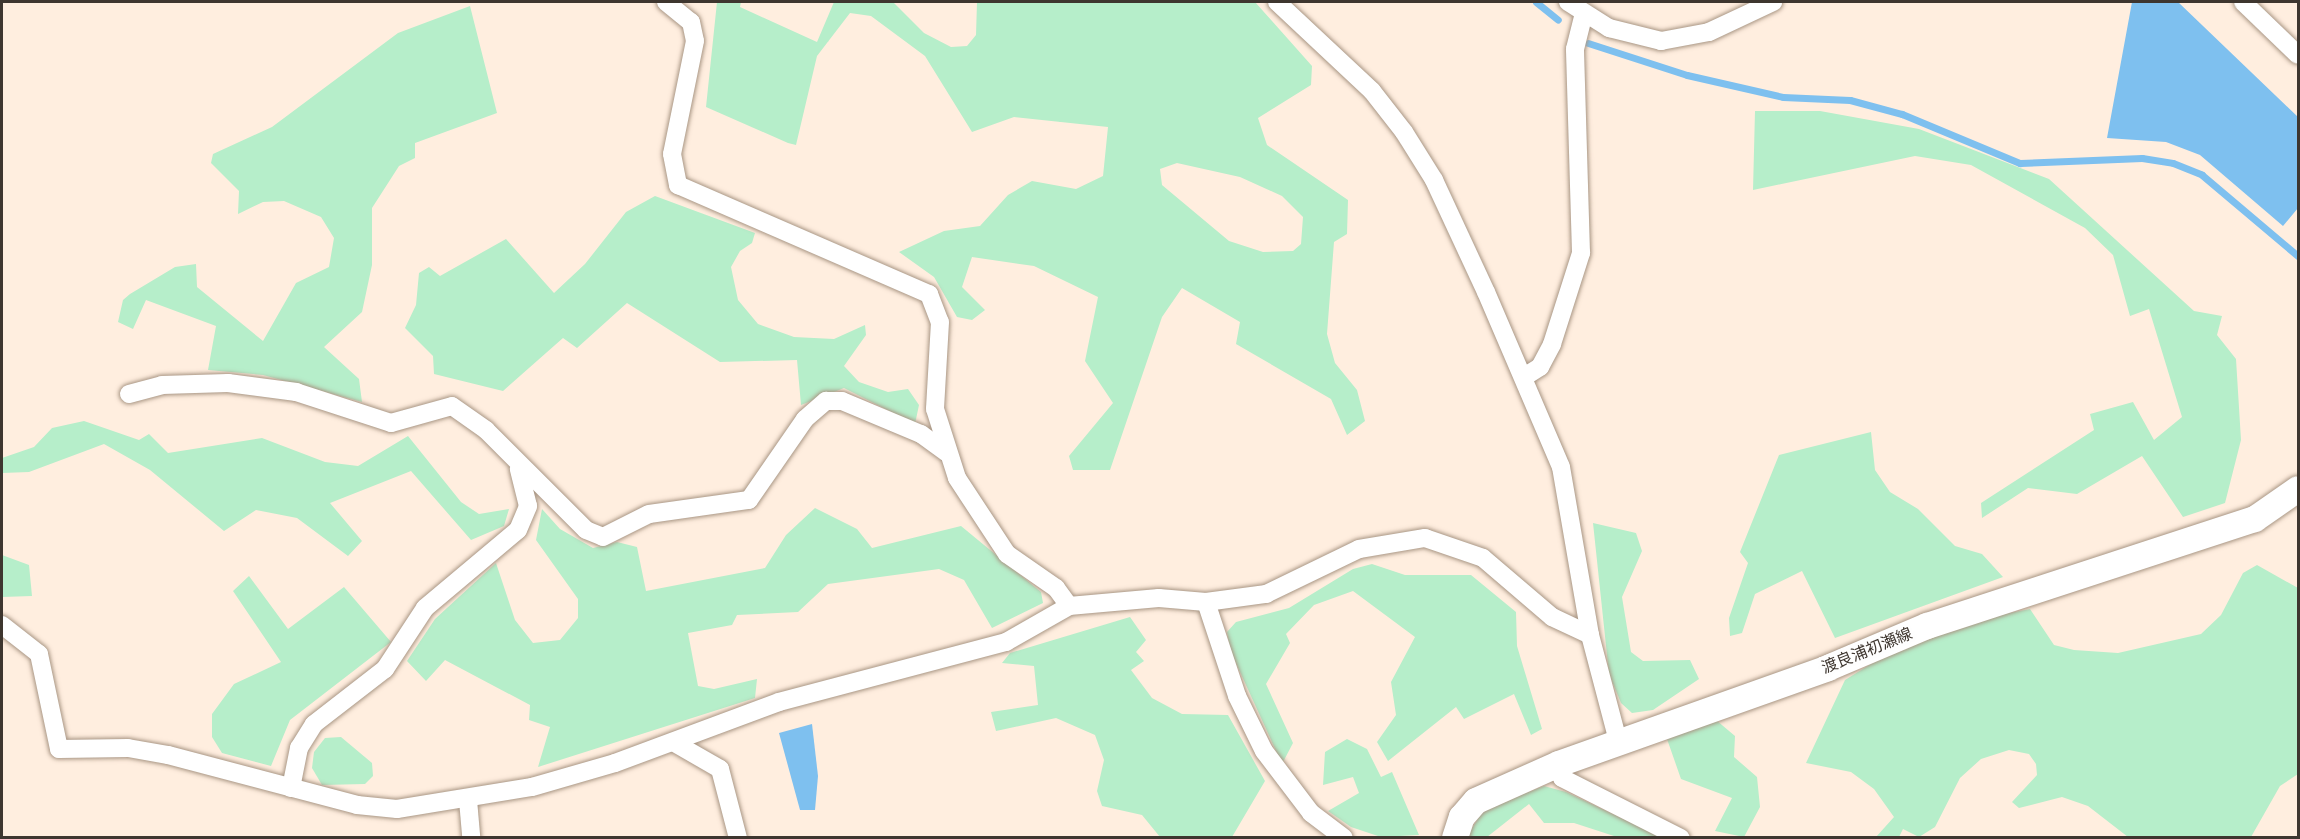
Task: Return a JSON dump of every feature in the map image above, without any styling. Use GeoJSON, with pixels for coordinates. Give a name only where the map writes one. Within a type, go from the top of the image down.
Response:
{"type":"FeatureCollection","features":[{"type":"Feature","properties":{"kind":"main road","name":"渡良浦初瀬線"},"geometry":{"type":"LineString","coordinates":[[1455,837],[1461,817],[1476,801],[1559,764],[1618,741],[1828,668],[1927,626],[2255,519],[2298,489]]}},
{"type":"Feature","properties":{"kind":"street"},"geometry":{"type":"LineString","coordinates":[[666,2],[691,22],[695,41],[672,154],[678,185],[929,294],[940,322],[934,409],[946,452],[972,505],[1007,554],[1056,588],[1069,606]]}},
{"type":"Feature","properties":{"kind":"street"},"geometry":{"type":"LineString","coordinates":[[1277,2],[1372,91],[1404,132],[1434,180],[1524,377],[1571,506],[1590,635],[1618,741]]}},
{"type":"Feature","properties":{"kind":"street"},"geometry":{"type":"LineString","coordinates":[[1568,2],[1609,28],[1661,41],[1709,32],[1773,2]]}},
{"type":"Feature","properties":{"kind":"street"},"geometry":{"type":"LineString","coordinates":[[2243,2],[2298,55]]}},
{"type":"Feature","properties":{"kind":"street"},"geometry":{"type":"LineString","coordinates":[[1524,377],[1540,367],[1552,344],[1581,253],[1575,48],[1584,14]]}},
{"type":"Feature","properties":{"kind":"street"},"geometry":{"type":"LineString","coordinates":[[129,394],[162,385],[228,383],[296,392],[391,423],[452,406],[465,411],[560,507],[603,537],[649,514],[749,500],[764,486],[804,419],[826,400],[842,401],[921,434],[946,452]]}},
{"type":"Feature","properties":{"kind":"street"},"geometry":{"type":"LineString","coordinates":[[291,788],[299,748],[314,724],[385,669],[425,608],[518,530],[528,506],[516,460]]}},
{"type":"Feature","properties":{"kind":"street"},"geometry":{"type":"LineString","coordinates":[[2,625],[39,654],[59,749],[128,748],[291,788],[397,809],[468,800],[532,788],[673,742],[779,702],[1006,642],[1069,606],[1159,597],[1206,602],[1266,594],[1359,549],[1425,538],[1483,558],[1552,617],[1590,635]]}},
{"type":"Feature","properties":{"kind":"street"},"geometry":{"type":"LineString","coordinates":[[1206,602],[1237,696],[1264,750],[1311,813],[1344,837]]}},
{"type":"Feature","properties":{"kind":"street"},"geometry":{"type":"LineString","coordinates":[[673,742],[720,769],[738,837]]}},
{"type":"Feature","properties":{"kind":"street"},"geometry":{"type":"LineString","coordinates":[[1559,764],[1562,777],[1681,837]]}},
{"type":"Feature","properties":{"kind":"street"},"geometry":{"type":"LineString","coordinates":[[468,800],[471,837]]}},
{"type":"Feature","properties":{"kind":"green space"},"geometry":{"type":"Polygon","coordinates":[[[717,2],[741,2],[740,7],[817,42],[834,2],[893,2],[924,33],[951,47],[967,46],[976,35],[977,2],[1255,2],[1312,66],[1311,85],[1258,118],[1267,145],[1348,200],[1347,234],[1334,242],[1327,334],[1335,363],[1357,390],[1365,421],[1347,435],[1331,399],[1236,344],[1240,322],[1182,288],[1162,317],[1110,470],[1073,470],[1069,456],[1113,403],[1085,361],[1098,297],[1034,266],[972,257],[962,287],[985,310],[972,320],[957,317],[934,277],[899,252],[944,231],[980,226],[1008,195],[1032,181],[1076,189],[1103,176],[1108,127],[1014,117],[972,132],[925,56],[871,16],[850,13],[817,56],[796,145],[706,107],[717,2]],[[1177,163],[1160,169],[1162,185],[1229,241],[1263,252],[1293,251],[1301,244],[1303,217],[1282,196],[1240,177],[1177,163]]]}},
{"type":"Feature","properties":{"kind":"green space"},"geometry":{"type":"Polygon","coordinates":[[[470,6],[497,113],[415,143],[415,158],[399,166],[372,208],[372,265],[362,312],[324,347],[359,379],[362,402],[263,375],[208,370],[216,326],[146,300],[133,329],[118,322],[123,300],[130,294],[175,267],[196,264],[197,287],[263,341],[296,283],[329,267],[334,238],[321,217],[284,201],[263,202],[238,214],[239,191],[211,163],[213,154],[272,127],[398,33],[470,6]]]}},
{"type":"Feature","properties":{"kind":"green space"},"geometry":{"type":"Polygon","coordinates":[[[1755,111],[1820,111],[1919,129],[2049,179],[2194,311],[2222,316],[2217,335],[2236,359],[2241,440],[2225,503],[2183,517],[2142,456],[2077,494],[2028,488],[1982,518],[1981,503],[2094,430],[2090,414],[2133,402],[2154,440],[2182,417],[2149,309],[2130,316],[2113,255],[2085,228],[1971,165],[1915,156],[1753,190],[1755,111]]]}},
{"type":"Feature","properties":{"kind":"green space"},"geometry":{"type":"Polygon","coordinates":[[[655,196],[755,233],[752,243],[740,251],[731,267],[738,300],[758,324],[794,337],[834,339],[865,325],[866,335],[844,366],[859,382],[888,392],[908,389],[919,405],[915,424],[844,388],[801,405],[797,360],[720,362],[627,303],[577,348],[563,338],[503,391],[434,374],[433,356],[405,328],[416,305],[419,273],[429,267],[440,276],[506,239],[554,293],[585,264],[626,212],[655,196]]]}},
{"type":"Feature","properties":{"kind":"green space"},"geometry":{"type":"Polygon","coordinates":[[[84,421],[139,440],[149,434],[168,453],[262,438],[325,462],[358,466],[408,436],[461,502],[479,514],[509,509],[504,526],[471,540],[411,471],[330,503],[362,541],[348,556],[297,518],[256,510],[224,531],[150,470],[104,444],[29,472],[2,473],[2,458],[34,447],[52,428],[84,421]]]}},
{"type":"Feature","properties":{"kind":"green space"},"geometry":{"type":"Polygon","coordinates":[[[1871,432],[1875,470],[1890,492],[1918,509],[1955,546],[1982,554],[2003,577],[1835,638],[1802,571],[1755,594],[1742,633],[1730,636],[1729,618],[1748,563],[1740,552],[1779,455],[1871,432]]]}},
{"type":"Feature","properties":{"kind":"green space"},"geometry":{"type":"Polygon","coordinates":[[[815,508],[857,529],[872,548],[961,526],[1041,592],[1043,603],[992,628],[964,580],[939,569],[828,584],[798,612],[737,615],[732,625],[688,633],[698,686],[714,689],[757,679],[755,698],[538,767],[550,727],[529,720],[530,705],[445,660],[426,681],[407,661],[435,619],[496,563],[515,620],[533,643],[560,640],[578,618],[578,599],[536,540],[542,509],[560,529],[593,548],[617,542],[637,547],[646,591],[765,568],[786,535],[815,508]]]}},
{"type":"Feature","properties":{"kind":"green space"},"geometry":{"type":"Polygon","coordinates":[[[1593,523],[1636,533],[1642,551],[1622,597],[1631,652],[1643,661],[1690,660],[1699,679],[1653,710],[1632,713],[1621,703],[1609,674],[1593,523]]]}},
{"type":"Feature","properties":{"kind":"green space"},"geometry":{"type":"Polygon","coordinates":[[[2,555],[29,565],[32,596],[2,597],[2,555]]]}},
{"type":"Feature","properties":{"kind":"green space"},"geometry":{"type":"Polygon","coordinates":[[[1372,564],[1405,575],[1471,575],[1516,612],[1517,646],[1542,729],[1531,735],[1514,694],[1464,719],[1456,707],[1388,761],[1377,742],[1396,715],[1391,682],[1415,637],[1353,591],[1314,605],[1286,634],[1290,643],[1266,684],[1293,743],[1282,764],[1230,650],[1227,632],[1236,622],[1289,608],[1353,569],[1372,564]]]}},
{"type":"Feature","properties":{"kind":"green space"},"geometry":{"type":"Polygon","coordinates":[[[2257,565],[2298,588],[2298,774],[2280,786],[2251,837],[2128,837],[2088,806],[2062,797],[2019,808],[2012,802],[2037,775],[2036,764],[2029,754],[2009,750],[1981,759],[1960,778],[1935,827],[1919,837],[1903,829],[1899,837],[1876,837],[1894,817],[1874,789],[1851,772],[1806,763],[1845,680],[1895,649],[1973,620],[2030,609],[2054,645],[2074,650],[2118,653],[2201,634],[2221,615],[2243,573],[2257,565]]]}},
{"type":"Feature","properties":{"kind":"green space"},"geometry":{"type":"Polygon","coordinates":[[[249,576],[288,629],[344,587],[391,642],[290,720],[271,766],[222,753],[212,737],[212,714],[234,684],[281,662],[233,591],[249,576]]]}},
{"type":"Feature","properties":{"kind":"green space"},"geometry":{"type":"Polygon","coordinates":[[[1130,617],[1146,640],[1136,652],[1144,661],[1131,670],[1152,698],[1182,714],[1228,715],[1265,781],[1232,837],[1160,837],[1142,815],[1102,806],[1097,791],[1104,760],[1095,735],[1056,718],[996,731],[991,712],[1038,705],[1034,666],[1002,663],[1010,653],[1130,617]]]}},
{"type":"Feature","properties":{"kind":"green space"},"geometry":{"type":"Polygon","coordinates":[[[1716,720],[1735,736],[1734,757],[1757,777],[1760,807],[1744,837],[1715,831],[1732,798],[1681,779],[1667,739],[1716,720]]]}},
{"type":"Feature","properties":{"kind":"green space"},"geometry":{"type":"Polygon","coordinates":[[[341,737],[372,763],[373,776],[365,784],[322,785],[312,768],[314,752],[325,738],[341,737]]]}},
{"type":"Feature","properties":{"kind":"green space"},"geometry":{"type":"Polygon","coordinates":[[[1347,739],[1367,749],[1381,777],[1392,772],[1419,835],[1381,837],[1351,827],[1328,811],[1359,793],[1353,777],[1323,785],[1325,752],[1347,739]]]}},
{"type":"Feature","properties":{"kind":"green space"},"geometry":{"type":"Polygon","coordinates":[[[1544,786],[1566,792],[1662,837],[1617,837],[1574,823],[1544,823],[1529,804],[1487,837],[1466,838],[1484,809],[1544,786]]]}},
{"type":"Feature","properties":{"kind":"water"},"geometry":{"type":"Polygon","coordinates":[[[2132,2],[2178,2],[2298,117],[2298,208],[2283,226],[2200,155],[2166,142],[2107,138],[2132,2]]]}},
{"type":"Feature","properties":{"kind":"water"},"geometry":{"type":"Polygon","coordinates":[[[812,724],[818,776],[815,810],[800,810],[779,733],[812,724]]]}},
{"type":"Feature","properties":{"kind":"waterway"},"geometry":{"type":"LineString","coordinates":[[1536,2],[1558,20]]}},
{"type":"Feature","properties":{"kind":"waterway"},"geometry":{"type":"LineString","coordinates":[[1588,43],[1687,75],[1783,97],[1850,100],[1902,114],[2020,163],[2142,158],[2173,163],[2202,175],[2298,256]]}}]}
